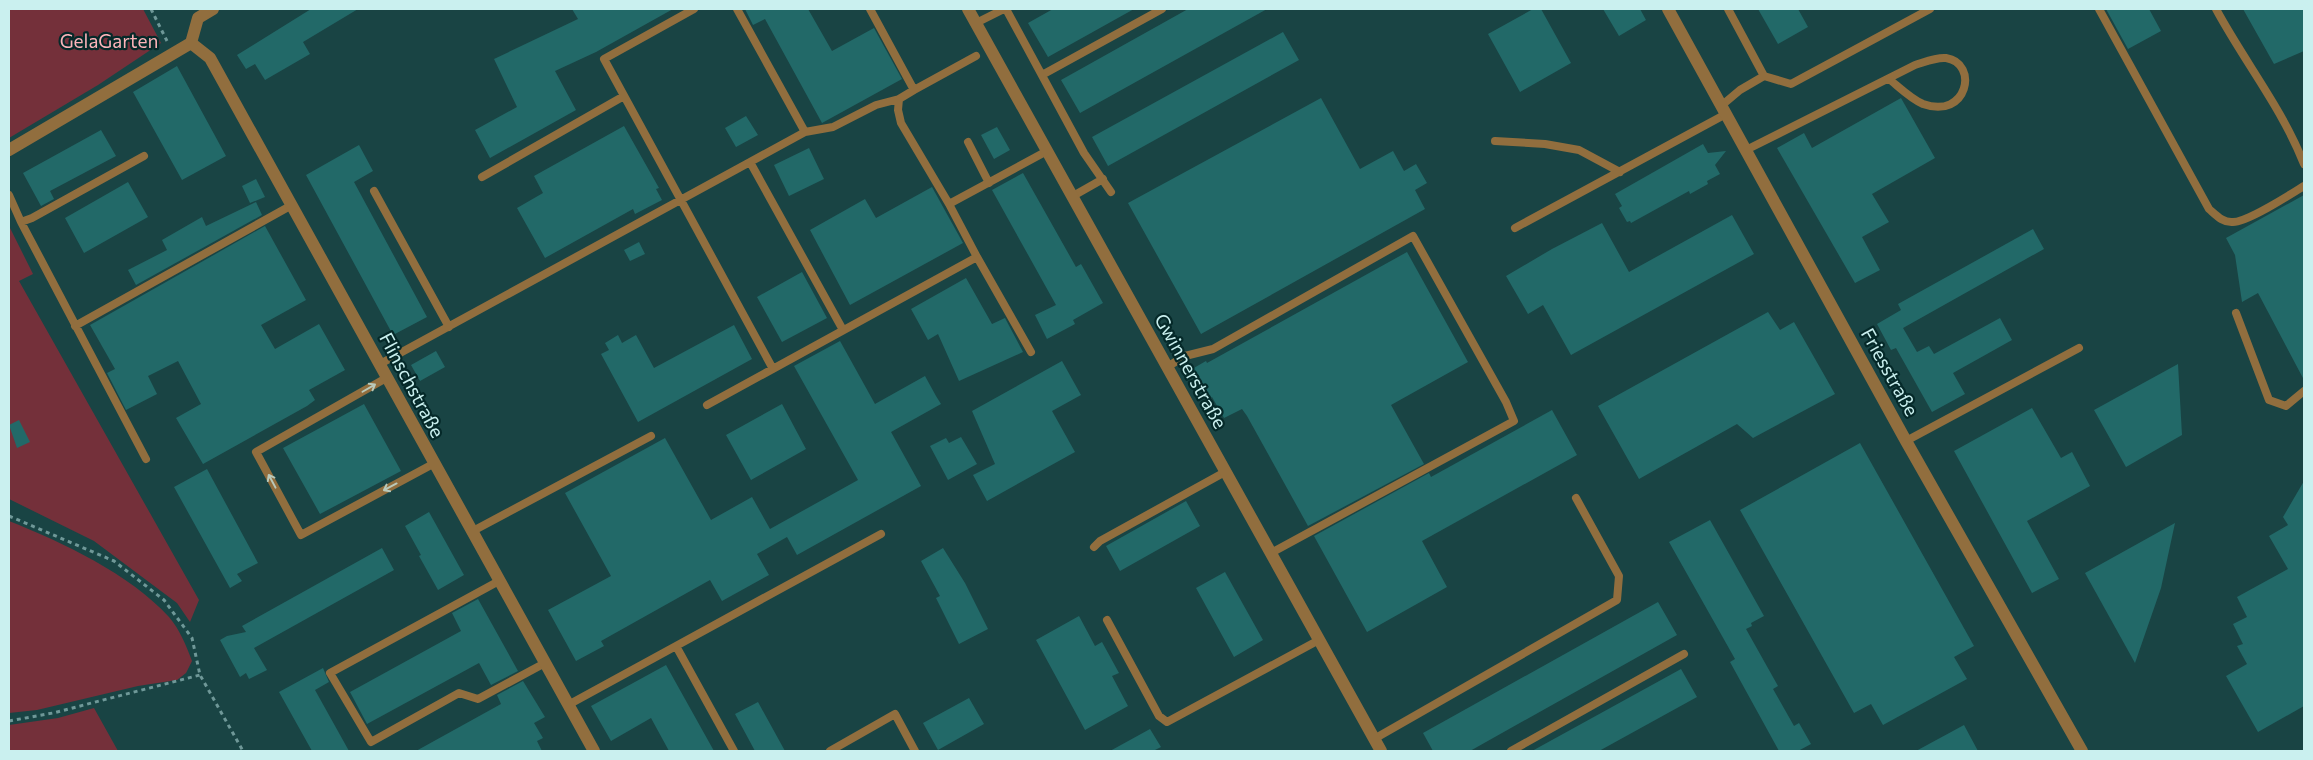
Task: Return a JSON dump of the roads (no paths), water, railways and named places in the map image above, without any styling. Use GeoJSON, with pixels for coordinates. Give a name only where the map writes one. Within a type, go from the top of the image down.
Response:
{"type":"FeatureCollection","features":[{"type":"Feature","properties":{"kind":"street"},"geometry":{"type":"LineString","coordinates":[[9,150],[191,43],[198,18],[213,9]]}},
{"type":"Feature","properties":{"kind":"street","name":"Gwinnerstraße"},"geometry":{"type":"LineString","coordinates":[[968,9],[1381,751]]}},
{"type":"Feature","properties":{"kind":"street","name":"Friesstraße"},"geometry":{"type":"LineString","coordinates":[[1668,9],[1906,441],[2082,751]]}},
{"type":"Feature","properties":{"kind":"street","name":"Flinschstraße"},"geometry":{"type":"LineString","coordinates":[[191,43],[210,58],[388,377],[433,464],[594,751]]}},
{"type":"Feature","properties":{"kind":"lane"},"geometry":{"type":"LineString","coordinates":[[694,9],[604,59],[773,369]]}},
{"type":"Feature","properties":{"kind":"lane"},"geometry":{"type":"LineString","coordinates":[[737,9],[805,132]]}},
{"type":"Feature","properties":{"kind":"lane"},"geometry":{"type":"LineString","coordinates":[[870,9],[914,90]]}},
{"type":"Feature","properties":{"kind":"lane"},"geometry":{"type":"LineString","coordinates":[[976,23],[1005,9],[1084,153],[1104,179],[1111,192]]}},
{"type":"Feature","properties":{"kind":"lane"},"geometry":{"type":"LineString","coordinates":[[1042,75],[1162,9]]}},
{"type":"Feature","properties":{"kind":"lane"},"geometry":{"type":"LineString","coordinates":[[1728,9],[1764,76],[1791,84],[1930,9]]}},
{"type":"Feature","properties":{"kind":"lane"},"geometry":{"type":"LineString","coordinates":[[2099,9],[2210,209],[2217,216],[2225,221],[2242,220],[2304,186]]}},
{"type":"Feature","properties":{"kind":"lane"},"geometry":{"type":"LineString","coordinates":[[2216,9],[2232,39],[2289,127],[2304,164]]}},
{"type":"Feature","properties":{"kind":"lane"},"geometry":{"type":"LineString","coordinates":[[380,364],[805,132],[834,127],[876,105],[899,99],[976,56]]}},
{"type":"Feature","properties":{"kind":"lane"},"geometry":{"type":"LineString","coordinates":[[1746,150],[1916,65],[1945,58],[1953,60],[1959,66],[1966,83],[1963,94],[1955,102],[1948,105],[1934,106],[1924,104],[1912,98],[1889,79]]}},
{"type":"Feature","properties":{"kind":"lane"},"geometry":{"type":"LineString","coordinates":[[1515,228],[1620,172],[1724,110],[1740,90],[1764,76]]}},
{"type":"Feature","properties":{"kind":"lane"},"geometry":{"type":"LineString","coordinates":[[482,177],[624,96]]}},
{"type":"Feature","properties":{"kind":"lane"},"geometry":{"type":"LineString","coordinates":[[899,99],[898,110],[901,123],[949,204],[1031,352]]}},
{"type":"Feature","properties":{"kind":"lane"},"geometry":{"type":"LineString","coordinates":[[1495,141],[1545,144],[1579,150],[1620,172]]}},
{"type":"Feature","properties":{"kind":"lane"},"geometry":{"type":"LineString","coordinates":[[968,142],[990,183]]}},
{"type":"Feature","properties":{"kind":"lane"},"geometry":{"type":"LineString","coordinates":[[949,204],[1047,151]]}},
{"type":"Feature","properties":{"kind":"lane"},"geometry":{"type":"LineString","coordinates":[[21,222],[32,218],[144,156]]}},
{"type":"Feature","properties":{"kind":"lane"},"geometry":{"type":"LineString","coordinates":[[750,162],[843,330]]}},
{"type":"Feature","properties":{"kind":"lane"},"geometry":{"type":"LineString","coordinates":[[1072,196],[1104,179]]}},
{"type":"Feature","properties":{"kind":"lane"},"geometry":{"type":"LineString","coordinates":[[374,191],[449,327]]}},
{"type":"Feature","properties":{"kind":"lane"},"geometry":{"type":"LineString","coordinates":[[9,195],[21,222],[146,460]]}},
{"type":"Feature","properties":{"kind":"lane"},"geometry":{"type":"LineString","coordinates":[[75,326],[292,205]]}},
{"type":"Feature","properties":{"kind":"lane"},"geometry":{"type":"LineString","coordinates":[[1167,367],[1185,356],[1213,349],[1413,236],[1501,394],[1514,421],[1271,554]]}},
{"type":"Feature","properties":{"kind":"lane"},"geometry":{"type":"LineString","coordinates":[[707,405],[977,257]]}},
{"type":"Feature","properties":{"kind":"lane"},"geometry":{"type":"LineString","coordinates":[[2236,313],[2269,400],[2286,406],[2304,391]]}},
{"type":"Feature","properties":{"kind":"lane"},"geometry":{"type":"LineString","coordinates":[[1906,441],[2079,348]]}},
{"type":"Feature","properties":{"kind":"lane"},"geometry":{"type":"LineString","coordinates":[[388,377],[256,452],[301,535],[433,464]]}},
{"type":"Feature","properties":{"kind":"lane"},"geometry":{"type":"LineString","coordinates":[[471,532],[651,436]]}},
{"type":"Feature","properties":{"kind":"lane"},"geometry":{"type":"LineString","coordinates":[[1094,547],[1100,541],[1225,472]]}},
{"type":"Feature","properties":{"kind":"lane"},"geometry":{"type":"LineString","coordinates":[[1374,739],[1618,600],[1619,576],[1576,498]]}},
{"type":"Feature","properties":{"kind":"lane"},"geometry":{"type":"LineString","coordinates":[[568,705],[881,534]]}},
{"type":"Feature","properties":{"kind":"lane"},"geometry":{"type":"LineString","coordinates":[[498,580],[330,673],[372,742],[459,693],[478,699],[545,663]]}},
{"type":"Feature","properties":{"kind":"lane"},"geometry":{"type":"LineString","coordinates":[[1107,620],[1160,716],[1167,722],[1319,640]]}},
{"type":"Feature","properties":{"kind":"lane"},"geometry":{"type":"LineString","coordinates":[[676,646],[734,751]]}},
{"type":"Feature","properties":{"kind":"lane"},"geometry":{"type":"LineString","coordinates":[[1511,751],[1684,654]]}},
{"type":"Feature","properties":{"kind":"lane"},"geometry":{"type":"LineString","coordinates":[[830,751],[895,714],[916,751]]}},
{"type":"Feature","properties":{"kind":"park label","name":"GelaGarten"},"geometry":{"type":"Point","coordinates":[109,41]}}]}
